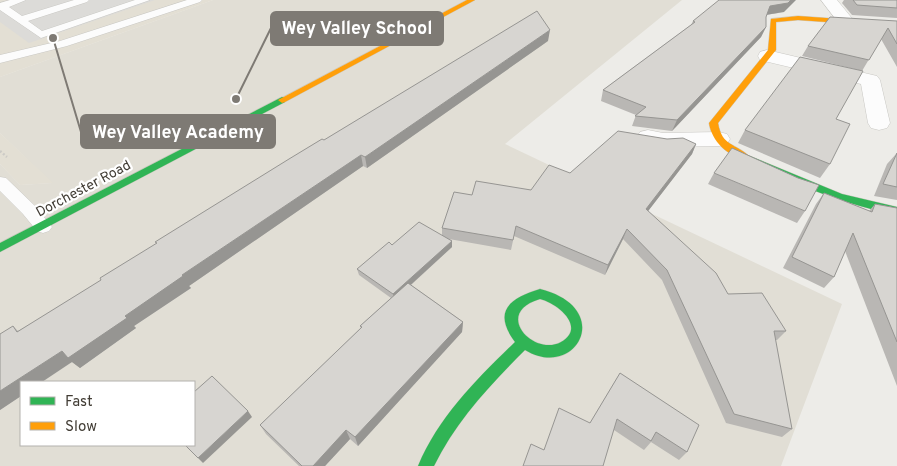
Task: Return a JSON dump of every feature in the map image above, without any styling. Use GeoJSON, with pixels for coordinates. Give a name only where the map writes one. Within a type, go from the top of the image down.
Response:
{"type":"FeatureCollection","features":[{"type":"Feature","properties":{"kind":"street","name":"Dorchester Road"},"geometry":{"type":"LineString","coordinates":[[0,248],[472,0]]}},
{"type":"Feature","properties":{"kind":"street"},"geometry":{"type":"LineString","coordinates":[[829,0],[847,22]]}},
{"type":"Feature","properties":{"kind":"street"},"geometry":{"type":"LineString","coordinates":[[897,25],[798,18],[773,20],[770,27],[773,38],[772,50],[713,123],[714,134],[729,150],[800,182],[868,206],[897,210]]}},
{"type":"Feature","properties":{"kind":"street"},"geometry":{"type":"LineString","coordinates":[[767,56],[870,80],[879,123]]}},
{"type":"Feature","properties":{"kind":"street"},"geometry":{"type":"LineString","coordinates":[[627,134],[663,140],[719,139]]}},
{"type":"Feature","properties":{"kind":"street"},"geometry":{"type":"LineString","coordinates":[[540,294],[551,295],[570,307],[576,316],[576,334],[572,342],[564,348],[555,351],[544,351],[523,343],[515,335],[510,325],[513,306],[519,300],[540,294]]}},
{"type":"Feature","properties":{"kind":"street"},"geometry":{"type":"LineString","coordinates":[[426,466],[447,423],[467,398],[523,343]]}},
{"type":"Feature","properties":{"kind":"lane"},"geometry":{"type":"LineString","coordinates":[[21,0],[1,6],[42,35],[145,0]]}},
{"type":"Feature","properties":{"kind":"lane"},"geometry":{"type":"LineString","coordinates":[[20,20],[84,0]]}},
{"type":"Feature","properties":{"kind":"lane"},"geometry":{"type":"LineString","coordinates":[[0,59],[63,44],[197,0]]}},
{"type":"Feature","properties":{"kind":"lane"},"geometry":{"type":"LineString","coordinates":[[69,25],[84,37]]}},
{"type":"Feature","properties":{"kind":"lane"},"geometry":{"type":"LineString","coordinates":[[0,182],[29,210],[42,227]]}},
{"type":"Feature","properties":{"kind":"path"},"geometry":{"type":"LineString","coordinates":[[0,151],[11,161]]}},
{"type":"Feature","properties":{"kind":"shaded area"},"geometry":{"type":"Polygon","coordinates":[[[0,0],[213,0],[0,77],[0,0]]]}},
{"type":"Feature","properties":{"kind":"shaded area"},"geometry":{"type":"Polygon","coordinates":[[[12,0],[155,0],[29,43],[0,22],[0,3],[12,0]]]}},
{"type":"Feature","properties":{"kind":"shaded area"},"geometry":{"type":"Polygon","coordinates":[[[213,0],[682,0],[505,144],[842,304],[781,466],[0,466],[0,164],[20,185],[52,183],[0,133],[0,77],[213,0]]]}},
{"type":"Feature","properties":{"kind":"shaded area"},"geometry":{"type":"Polygon","coordinates":[[[0,133],[53,183],[20,185],[0,164],[0,133]]]}},
{"type":"Feature","properties":{"kind":"building"},"geometry":{"type":"Polygon","coordinates":[[[719,0],[791,0],[788,3],[770,6],[766,17],[766,27],[677,120],[635,116],[646,107],[603,90],[695,22],[693,21],[719,0]]]}},
{"type":"Feature","properties":{"kind":"building"},"geometry":{"type":"Polygon","coordinates":[[[853,0],[897,0],[897,8],[857,5],[853,0]]]}},
{"type":"Feature","properties":{"kind":"building"},"geometry":{"type":"Polygon","coordinates":[[[537,11],[550,30],[365,157],[361,155],[182,275],[125,316],[127,318],[68,358],[62,351],[0,391],[0,334],[13,326],[17,332],[101,280],[100,278],[157,243],[155,242],[289,159],[322,139],[324,140],[537,11]]]}},
{"type":"Feature","properties":{"kind":"building"},"geometry":{"type":"Polygon","coordinates":[[[830,17],[897,21],[897,44],[888,28],[869,60],[808,46],[830,17]]]}},
{"type":"Feature","properties":{"kind":"building"},"geometry":{"type":"Polygon","coordinates":[[[800,57],[863,71],[836,119],[850,124],[830,164],[745,130],[800,57]]]}},
{"type":"Feature","properties":{"kind":"building"},"geometry":{"type":"Polygon","coordinates":[[[618,131],[667,139],[683,138],[696,144],[646,209],[716,273],[728,294],[762,293],[786,331],[774,331],[792,429],[734,414],[667,270],[627,229],[608,265],[516,226],[513,240],[442,228],[454,192],[472,195],[476,181],[531,190],[549,165],[570,173],[618,131]]]}},
{"type":"Feature","properties":{"kind":"building"},"geometry":{"type":"Polygon","coordinates":[[[732,148],[798,178],[819,185],[805,211],[714,173],[732,148]]]}},
{"type":"Feature","properties":{"kind":"building"},"geometry":{"type":"Polygon","coordinates":[[[897,153],[897,187],[883,184],[897,153]]]}},
{"type":"Feature","properties":{"kind":"building"},"geometry":{"type":"Polygon","coordinates":[[[824,193],[872,212],[875,204],[897,208],[897,342],[853,233],[834,277],[792,257],[824,193]]]}},
{"type":"Feature","properties":{"kind":"building"},"geometry":{"type":"Polygon","coordinates":[[[419,222],[452,241],[393,294],[357,269],[389,242],[392,245],[419,222]]]}},
{"type":"Feature","properties":{"kind":"building"},"geometry":{"type":"Polygon","coordinates":[[[408,283],[463,322],[355,437],[346,430],[313,466],[302,466],[260,425],[362,327],[360,326],[408,283]]]}},
{"type":"Feature","properties":{"kind":"building"},"geometry":{"type":"Polygon","coordinates":[[[620,373],[699,425],[687,452],[656,432],[651,441],[617,419],[603,466],[523,466],[531,444],[544,450],[559,408],[590,423],[620,373]]]}},
{"type":"Feature","properties":{"kind":"building"},"geometry":{"type":"Polygon","coordinates":[[[212,376],[248,411],[198,458],[186,446],[195,446],[195,391],[212,376]]]}},
{"type":"Feature","properties":{"kind":"traffic: fast"},"geometry":{"type":"LineString","coordinates":[[0,248],[282,100]]}},
{"type":"Feature","properties":{"kind":"traffic: fast"},"geometry":{"type":"LineString","coordinates":[[745,157],[801,182],[839,196],[897,211]]}},
{"type":"Feature","properties":{"kind":"traffic: fast"},"geometry":{"type":"LineString","coordinates":[[540,294],[557,300],[571,312],[576,320],[575,336],[569,344],[557,351],[544,351],[532,347],[522,340],[514,330],[511,319],[513,309],[522,300],[540,294]]}},
{"type":"Feature","properties":{"kind":"traffic: fast"},"geometry":{"type":"LineString","coordinates":[[426,466],[456,415],[481,385],[523,343]]}},
{"type":"Feature","properties":{"kind":"traffic: slow"},"geometry":{"type":"LineString","coordinates":[[282,100],[472,0]]}},
{"type":"Feature","properties":{"kind":"traffic: slow"},"geometry":{"type":"LineString","coordinates":[[745,157],[720,140],[714,130],[713,123],[772,50],[773,20],[798,18],[897,25]]}},
{"type":"Feature","properties":{"kind":"place","name":"Wey Valley Academy"},"geometry":{"type":"Point","coordinates":[53,38]}},
{"type":"Feature","properties":{"kind":"place","name":"Wey Valley School"},"geometry":{"type":"Point","coordinates":[236,99]}}]}
